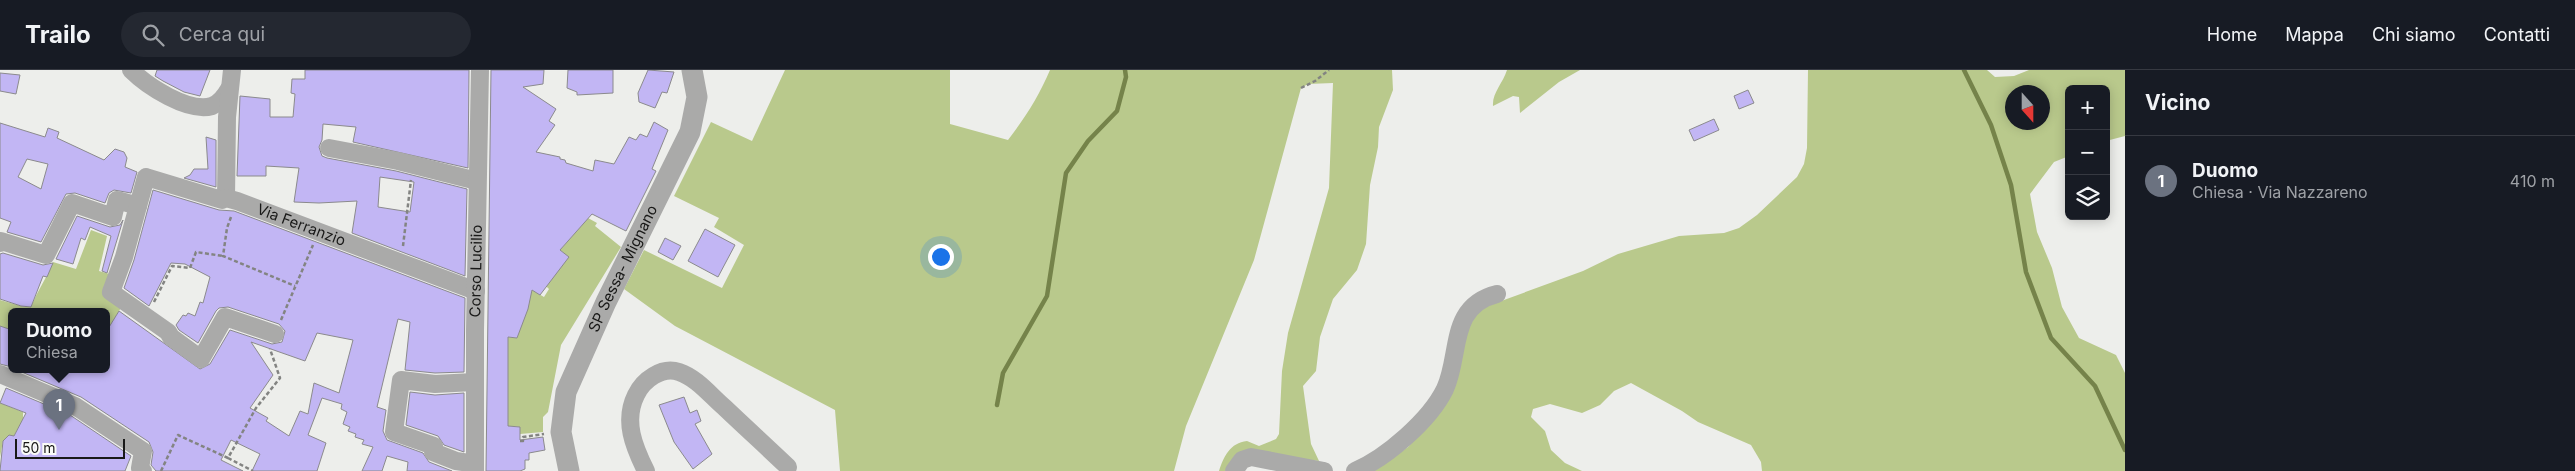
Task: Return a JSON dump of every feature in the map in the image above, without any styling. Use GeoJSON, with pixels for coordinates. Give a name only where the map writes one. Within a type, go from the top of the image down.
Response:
{"type":"FeatureCollection","features":[{"type":"Feature","properties":{"kind":"street"},"geometry":{"type":"LineString","coordinates":[[131,70],[150,87],[177,100],[203,107],[214,105],[221,101],[229,89]]}},
{"type":"Feature","properties":{"kind":"street"},"geometry":{"type":"LineString","coordinates":[[232,70],[229,89],[232,200]]}},
{"type":"Feature","properties":{"kind":"street","name":"Corso Lucilio"},"geometry":{"type":"LineString","coordinates":[[475,467],[474,382],[480,70]]}},
{"type":"Feature","properties":{"kind":"street","name":"SP Sessa- Mignano"},"geometry":{"type":"LineString","coordinates":[[569,471],[561,432],[564,400],[573,372],[690,132],[697,97],[692,70]]}},
{"type":"Feature","properties":{"kind":"street"},"geometry":{"type":"LineString","coordinates":[[329,148],[350,150],[477,181]]}},
{"type":"Feature","properties":{"kind":"street","name":"Via Ferranzio"},"geometry":{"type":"LineString","coordinates":[[138,206],[146,177],[222,200],[232,200],[476,291]]}},
{"type":"Feature","properties":{"kind":"street"},"geometry":{"type":"LineString","coordinates":[[0,243],[1,241],[46,255],[72,203],[113,217],[117,200],[138,206],[111,292],[201,358],[226,317],[275,334]]}},
{"type":"Feature","properties":{"kind":"street"},"geometry":{"type":"LineString","coordinates":[[1355,471],[1379,460],[1395,446],[1439,399],[1448,381],[1462,322],[1470,310],[1482,299],[1496,294]]}},
{"type":"Feature","properties":{"kind":"street"},"geometry":{"type":"LineString","coordinates":[[646,471],[634,446],[630,429],[631,409],[642,385],[653,376],[665,371],[678,371],[693,380],[788,467]]}},
{"type":"Feature","properties":{"kind":"street"},"geometry":{"type":"LineString","coordinates":[[0,374],[75,406],[119,433],[143,451],[140,468],[143,471]]}},
{"type":"Feature","properties":{"kind":"street"},"geometry":{"type":"LineString","coordinates":[[474,382],[434,384],[401,380],[394,432],[434,446],[433,452],[439,456],[475,467]]}},
{"type":"Feature","properties":{"kind":"street"},"geometry":{"type":"LineString","coordinates":[[1234,471],[1242,460],[1251,457],[1324,471]]}},
{"type":"Feature","properties":{"kind":"path"},"geometry":{"type":"LineString","coordinates":[[1302,88],[1329,70]]}},
{"type":"Feature","properties":{"kind":"path"},"geometry":{"type":"LineString","coordinates":[[400,262],[413,165]]}},
{"type":"Feature","properties":{"kind":"path"},"geometry":{"type":"LineString","coordinates":[[223,256],[232,200]]}},
{"type":"Feature","properties":{"kind":"path"},"geometry":{"type":"LineString","coordinates":[[228,458],[256,408],[280,378],[277,365],[270,351],[275,334],[318,232]]}},
{"type":"Feature","properties":{"kind":"path"},"geometry":{"type":"LineString","coordinates":[[146,317],[172,266],[190,268],[196,252],[223,256],[295,286]]}},
{"type":"Feature","properties":{"kind":"path"},"geometry":{"type":"LineString","coordinates":[[520,441],[524,441],[523,437],[561,432]]}},
{"type":"Feature","properties":{"kind":"path"},"geometry":{"type":"LineString","coordinates":[[161,471],[178,435],[253,471]]}},
{"type":"Feature","properties":{"kind":"green space"},"geometry":{"type":"Polygon","coordinates":[[[785,70],[950,70],[950,124],[1008,140],[1031,106],[1050,70],[1392,70],[1393,90],[1379,127],[1378,147],[1370,185],[1366,244],[1357,270],[1333,299],[1320,337],[1316,371],[1303,386],[1311,444],[1319,461],[1244,454],[1225,471],[1219,471],[1228,451],[1236,444],[1247,441],[1259,446],[1276,439],[1279,434],[1282,371],[1288,333],[1329,188],[1333,83],[1308,84],[1301,88],[1254,260],[1186,426],[1174,471],[840,471],[835,410],[675,326],[624,289],[644,250],[722,288],[744,245],[714,227],[719,218],[674,196],[711,122],[752,141],[785,70]]]}},
{"type":"Feature","properties":{"kind":"green space"},"geometry":{"type":"Polygon","coordinates":[[[1507,70],[1580,70],[1559,82],[1520,113],[1519,97],[1513,96],[1493,106],[1494,97],[1507,70]]]}},
{"type":"Feature","properties":{"kind":"green space"},"geometry":{"type":"Polygon","coordinates":[[[1808,70],[1987,70],[1995,77],[2014,76],[2029,70],[2125,70],[2125,136],[2110,140],[2110,85],[2065,85],[2065,158],[2054,162],[2030,194],[2037,232],[2052,268],[2062,307],[2079,338],[2116,355],[2125,373],[2125,471],[1762,471],[1761,462],[1751,445],[1698,422],[1631,383],[1614,391],[1600,405],[1582,413],[1550,404],[1533,409],[1531,417],[1545,431],[1551,450],[1565,463],[1582,471],[1374,471],[1408,447],[1438,412],[1469,322],[1482,308],[1583,271],[1618,254],[1679,236],[1724,233],[1739,228],[1757,215],[1797,177],[1804,164],[1807,148],[1808,70]]]}},
{"type":"Feature","properties":{"kind":"green space"},"geometry":{"type":"Polygon","coordinates":[[[588,218],[597,223],[595,226],[621,247],[561,345],[548,412],[543,417],[543,432],[520,434],[519,427],[508,426],[508,337],[517,338],[532,290],[544,297],[549,289],[546,286],[568,257],[560,250],[588,218]]]}},
{"type":"Feature","properties":{"kind":"green space"},"geometry":{"type":"Polygon","coordinates":[[[91,230],[107,236],[99,271],[113,275],[123,304],[110,327],[110,308],[8,308],[8,332],[0,339],[0,300],[31,307],[53,262],[76,269],[91,230]]]}},
{"type":"Feature","properties":{"kind":"green space"},"geometry":{"type":"Polygon","coordinates":[[[0,403],[23,412],[23,419],[14,436],[9,436],[3,441],[0,457],[0,403]]]}},
{"type":"Feature","properties":{"kind":"building"},"geometry":{"type":"Polygon","coordinates":[[[157,70],[210,70],[200,96],[184,92],[163,81],[155,76],[157,70]]]}},
{"type":"Feature","properties":{"kind":"building"},"geometry":{"type":"Polygon","coordinates":[[[305,70],[469,70],[468,168],[353,142],[356,127],[323,124],[322,140],[319,147],[322,156],[327,158],[396,171],[467,189],[465,276],[352,233],[357,201],[294,202],[299,168],[266,166],[266,176],[237,176],[240,96],[270,99],[270,117],[293,117],[295,94],[291,93],[292,79],[305,79],[305,70]],[[380,177],[378,207],[410,212],[414,182],[380,177]]]}},
{"type":"Feature","properties":{"kind":"building"},"geometry":{"type":"Polygon","coordinates":[[[491,70],[544,70],[543,84],[523,87],[556,109],[549,121],[555,125],[536,152],[560,157],[566,163],[593,171],[595,160],[614,164],[629,137],[636,140],[640,134],[647,137],[654,122],[668,130],[652,169],[656,171],[626,231],[592,214],[560,250],[569,257],[540,295],[532,290],[528,309],[517,338],[508,337],[508,426],[520,427],[520,440],[543,437],[545,450],[529,453],[529,460],[525,460],[525,469],[520,471],[486,471],[491,70]]]}},
{"type":"Feature","properties":{"kind":"building"},"geometry":{"type":"Polygon","coordinates":[[[568,70],[613,70],[613,93],[577,95],[577,92],[567,88],[568,70]]]}},
{"type":"Feature","properties":{"kind":"building"},"geometry":{"type":"Polygon","coordinates":[[[648,70],[674,72],[667,93],[662,92],[655,108],[639,102],[638,93],[648,70]]]}},
{"type":"Feature","properties":{"kind":"building"},"geometry":{"type":"Polygon","coordinates":[[[0,73],[20,75],[16,94],[0,91],[0,73]]]}},
{"type":"Feature","properties":{"kind":"building"},"geometry":{"type":"Polygon","coordinates":[[[1748,90],[1754,103],[1739,109],[1734,96],[1748,90]]]}},
{"type":"Feature","properties":{"kind":"building"},"geometry":{"type":"Polygon","coordinates":[[[1714,119],[1719,130],[1694,141],[1689,130],[1714,119]]]}},
{"type":"Feature","properties":{"kind":"building"},"geometry":{"type":"Polygon","coordinates":[[[0,123],[45,137],[48,128],[59,132],[57,138],[104,160],[115,149],[124,152],[127,158],[125,167],[137,172],[131,193],[114,190],[109,193],[105,203],[75,193],[66,194],[41,242],[7,232],[11,222],[0,218],[0,123]],[[27,159],[18,177],[41,189],[48,164],[27,159]]]}},
{"type":"Feature","properties":{"kind":"building"},"geometry":{"type":"Polygon","coordinates":[[[206,137],[216,140],[216,187],[184,178],[190,175],[194,169],[208,169],[206,137]]]}},
{"type":"Feature","properties":{"kind":"building"},"geometry":{"type":"Polygon","coordinates":[[[153,190],[219,210],[234,211],[465,298],[464,372],[435,373],[405,370],[410,322],[398,319],[377,407],[386,410],[383,431],[387,440],[423,453],[429,462],[452,471],[407,471],[408,462],[387,456],[382,471],[362,471],[373,447],[362,444],[364,440],[355,437],[356,434],[348,431],[350,427],[343,424],[347,412],[341,409],[342,404],[322,398],[308,435],[326,443],[317,471],[252,471],[260,454],[231,440],[221,460],[243,471],[156,471],[151,465],[153,452],[149,442],[81,397],[24,373],[110,373],[110,326],[119,311],[200,369],[210,364],[230,330],[272,344],[282,342],[285,331],[279,324],[228,307],[219,308],[198,343],[179,330],[176,325],[183,315],[186,316],[188,313],[195,316],[200,302],[203,303],[210,277],[185,264],[171,263],[149,306],[124,288],[134,260],[153,190]],[[317,333],[305,361],[251,342],[273,375],[250,408],[268,418],[266,421],[289,436],[300,411],[308,414],[314,383],[339,393],[353,340],[317,333]]]}},
{"type":"Feature","properties":{"kind":"building"},"geometry":{"type":"Polygon","coordinates":[[[77,216],[110,227],[120,225],[123,220],[107,273],[102,271],[111,236],[90,227],[85,240],[81,238],[73,264],[56,259],[77,216]]]}},
{"type":"Feature","properties":{"kind":"building"},"geometry":{"type":"Polygon","coordinates":[[[705,229],[735,245],[718,277],[688,261],[705,229]]]}},
{"type":"Feature","properties":{"kind":"building"},"geometry":{"type":"Polygon","coordinates":[[[665,238],[681,246],[673,260],[658,252],[665,238]]]}},
{"type":"Feature","properties":{"kind":"building"},"geometry":{"type":"Polygon","coordinates":[[[3,253],[43,265],[53,263],[47,277],[43,276],[31,307],[21,306],[0,299],[0,254],[3,253]]]}},
{"type":"Feature","properties":{"kind":"building"},"geometry":{"type":"Polygon","coordinates":[[[0,326],[8,329],[8,366],[0,364],[0,326]]]}},
{"type":"Feature","properties":{"kind":"building"},"geometry":{"type":"Polygon","coordinates":[[[6,388],[70,415],[131,456],[125,471],[0,471],[3,441],[9,435],[14,436],[26,413],[0,403],[6,388]]]}},
{"type":"Feature","properties":{"kind":"building"},"geometry":{"type":"Polygon","coordinates":[[[410,392],[435,395],[464,393],[464,452],[444,445],[438,436],[406,425],[410,392]]]}},
{"type":"Feature","properties":{"kind":"building"},"geometry":{"type":"Polygon","coordinates":[[[684,397],[690,413],[697,410],[701,421],[695,424],[712,454],[693,469],[674,442],[659,405],[684,397]]]}},
{"type":"Feature","properties":{"kind":"waterway"},"geometry":{"type":"LineString","coordinates":[[997,405],[1003,373],[1047,296],[1066,173],[1088,141],[1117,111],[1126,77],[1125,70]]}},
{"type":"Feature","properties":{"kind":"waterway"},"geometry":{"type":"LineString","coordinates":[[1964,70],[1991,125],[2011,185],[2026,272],[2051,338],[2095,386],[2125,450]]}},
{"type":"Feature","properties":{"kind":"place","name":"Duomo"},"geometry":{"type":"Point","coordinates":[59,430]}}]}
